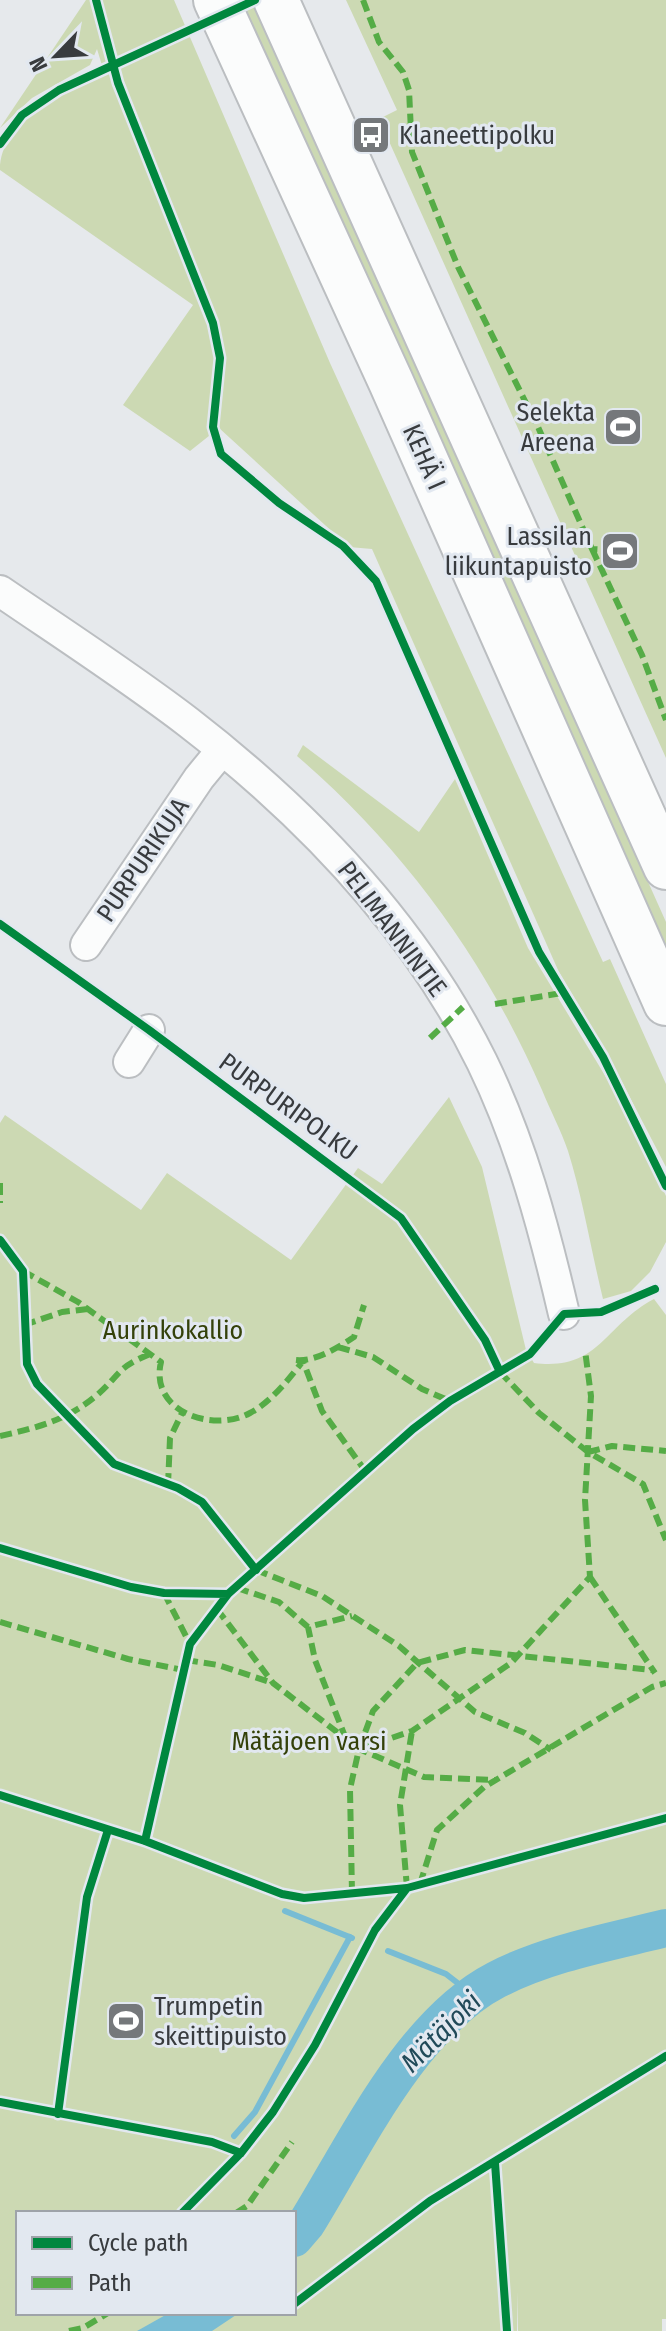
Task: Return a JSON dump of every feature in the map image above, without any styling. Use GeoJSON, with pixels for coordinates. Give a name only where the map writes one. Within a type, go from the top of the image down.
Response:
{"type":"FeatureCollection","features":[{"type":"Feature","properties":{"kind":"highway","name":"KEHÄ I"},"geometry":{"type":"LineString","coordinates":[[216,0],[391,382],[666,1003]]}},
{"type":"Feature","properties":{"kind":"highway","name":"KEHÄ I"},"geometry":{"type":"LineString","coordinates":[[276,0],[666,867]]}},
{"type":"Feature","properties":{"kind":"street","name":"PELIMANNINTIE"},"geometry":{"type":"LineString","coordinates":[[0,591],[222,750],[342,861],[382,908],[441,992],[482,1062],[534,1194],[564,1314]]}},
{"type":"Feature","properties":{"kind":"street","name":"PURPURIKUJA"},"geometry":{"type":"LineString","coordinates":[[86,945],[199,778],[222,750]]}},
{"type":"Feature","properties":{"kind":"street"},"geometry":{"type":"LineString","coordinates":[[129,1062],[149,1030]]}},
{"type":"Feature","properties":{"kind":"green space"},"geometry":{"type":"Polygon","coordinates":[[[86,0],[174,0],[330,363],[603,962],[610,959],[666,1084],[666,1167],[608,1055],[558,970],[372,549],[349,547],[219,428],[190,451],[123,405],[193,305],[0,170],[3,152],[23,122],[55,99],[104,72],[97,49],[90,65],[32,98],[0,128],[86,0]]]}},
{"type":"Feature","properties":{"kind":"green space"},"geometry":{"type":"Polygon","coordinates":[[[238,0],[253,0],[666,922],[666,954],[238,0]]]}},
{"type":"Feature","properties":{"kind":"green space","name":"Lassilan liikuntapuisto"},"geometry":{"type":"Polygon","coordinates":[[[346,0],[666,0],[666,758],[379,119],[397,110],[346,0]]]}},
{"type":"Feature","properties":{"kind":"green space"},"geometry":{"type":"Polygon","coordinates":[[[303,745],[419,832],[455,779],[528,948],[624,1107],[666,1196],[666,1242],[650,1272],[631,1291],[603,1299],[568,1151],[520,1042],[495,996],[468,952],[406,868],[336,791],[297,756],[303,745]]]}},
{"type":"Feature","properties":{"kind":"green space","name":"Mätäjoen varsi"},"geometry":{"type":"Polygon","coordinates":[[[449,1097],[482,1167],[526,1350],[534,1363],[556,1364],[588,1353],[654,1299],[666,1315],[666,2319],[662,2319],[662,2331],[518,2331],[517,2292],[517,2331],[0,2331],[0,1123],[5,1115],[141,1210],[167,1173],[291,1260],[358,1168],[382,1184],[449,1097]]]}},
{"type":"Feature","properties":{"kind":"water"},"geometry":{"type":"Polygon","coordinates":[[[165,2315],[236,2315],[212,2331],[137,2331],[165,2315]]]}},
{"type":"Feature","properties":{"kind":"waterway"},"geometry":{"type":"LineString","coordinates":[[285,1911],[352,1938]]}},
{"type":"Feature","properties":{"kind":"waterway","name":"Mätäjoki"},"geometry":{"type":"LineString","coordinates":[[296,2236],[411,2056],[465,2000],[496,1980],[537,1962],[666,1928]]}},
{"type":"Feature","properties":{"kind":"waterway"},"geometry":{"type":"LineString","coordinates":[[234,2136],[255,2112],[350,1937]]}},
{"type":"Feature","properties":{"kind":"waterway"},"geometry":{"type":"LineString","coordinates":[[388,1951],[446,1974],[473,1995]]}},
{"type":"Feature","properties":{"kind":"marked path"},"geometry":{"type":"LineString","coordinates":[[363,0],[379,42],[403,72],[409,90],[412,152],[458,267],[538,427],[592,549],[613,550]]}},
{"type":"Feature","properties":{"kind":"marked path"},"geometry":{"type":"LineString","coordinates":[[592,549],[642,655],[666,720]]}},
{"type":"Feature","properties":{"kind":"marked path"},"geometry":{"type":"LineString","coordinates":[[495,1004],[562,993]]}},
{"type":"Feature","properties":{"kind":"marked path"},"geometry":{"type":"LineString","coordinates":[[430,1038],[463,1007]]}},
{"type":"Feature","properties":{"kind":"marked path"},"geometry":{"type":"LineString","coordinates":[[0,1183],[0,1203]]}},
{"type":"Feature","properties":{"kind":"marked path"},"geometry":{"type":"LineString","coordinates":[[23,1271],[78,1302],[161,1362],[160,1379],[165,1394],[187,1414],[202,1419],[235,1419],[250,1413],[272,1396],[303,1361],[322,1411],[366,1472]]}},
{"type":"Feature","properties":{"kind":"marked path"},"geometry":{"type":"LineString","coordinates":[[296,1360],[319,1356],[354,1337],[364,1305]]}},
{"type":"Feature","properties":{"kind":"marked path"},"geometry":{"type":"LineString","coordinates":[[24,1325],[62,1312],[88,1309]]}},
{"type":"Feature","properties":{"kind":"marked path"},"geometry":{"type":"LineString","coordinates":[[338,1347],[373,1357],[422,1389],[450,1401]]}},
{"type":"Feature","properties":{"kind":"marked path"},"geometry":{"type":"LineString","coordinates":[[352,1893],[350,1789],[359,1749],[412,1731],[511,1663],[590,1577],[585,1500],[591,1396],[585,1350]]}},
{"type":"Feature","properties":{"kind":"marked path"},"geometry":{"type":"LineString","coordinates":[[0,1436],[39,1426],[75,1411],[125,1368],[150,1354]]}},
{"type":"Feature","properties":{"kind":"marked path"},"geometry":{"type":"LineString","coordinates":[[500,1372],[539,1413],[588,1452],[643,1484],[666,1540]]}},
{"type":"Feature","properties":{"kind":"marked path"},"geometry":{"type":"LineString","coordinates":[[168,1485],[170,1438],[182,1413]]}},
{"type":"Feature","properties":{"kind":"marked path"},"geometry":{"type":"LineString","coordinates":[[588,1452],[612,1446],[666,1451]]}},
{"type":"Feature","properties":{"kind":"marked path"},"geometry":{"type":"LineString","coordinates":[[256,1570],[322,1596],[399,1646],[475,1712],[525,1733],[551,1750]]}},
{"type":"Feature","properties":{"kind":"marked path"},"geometry":{"type":"LineString","coordinates":[[590,1577],[655,1673]]}},
{"type":"Feature","properties":{"kind":"marked path"},"geometry":{"type":"LineString","coordinates":[[237,1588],[279,1602],[308,1627]]}},
{"type":"Feature","properties":{"kind":"marked path"},"geometry":{"type":"LineString","coordinates":[[164,1593],[190,1644]]}},
{"type":"Feature","properties":{"kind":"marked path"},"geometry":{"type":"LineString","coordinates":[[217,1609],[273,1683],[359,1749],[424,1777],[496,1780]]}},
{"type":"Feature","properties":{"kind":"marked path"},"geometry":{"type":"LineString","coordinates":[[346,1739],[315,1660],[308,1627],[352,1616]]}},
{"type":"Feature","properties":{"kind":"marked path"},"geometry":{"type":"LineString","coordinates":[[0,1622],[128,1659],[183,1670]]}},
{"type":"Feature","properties":{"kind":"marked path"},"geometry":{"type":"LineString","coordinates":[[359,1749],[373,1711],[417,1663],[465,1650],[652,1670]]}},
{"type":"Feature","properties":{"kind":"marked path"},"geometry":{"type":"LineString","coordinates":[[186,1660],[218,1665],[273,1683]]}},
{"type":"Feature","properties":{"kind":"marked path"},"geometry":{"type":"LineString","coordinates":[[420,1884],[437,1830],[484,1787],[652,1687],[666,1683]]}},
{"type":"Feature","properties":{"kind":"marked path"},"geometry":{"type":"LineString","coordinates":[[407,1888],[400,1805],[412,1731]]}},
{"type":"Feature","properties":{"kind":"marked path"},"geometry":{"type":"LineString","coordinates":[[239,2211],[247,2206],[292,2142]]}},
{"type":"Feature","properties":{"kind":"marked path"},"geometry":{"type":"LineString","coordinates":[[69,2331],[83,2328],[105,2315]]}},
{"type":"Feature","properties":{"kind":"cycle path"},"geometry":{"type":"LineString","coordinates":[[96,0],[118,83],[213,323],[220,358],[213,427],[221,454],[279,503],[343,546],[376,581],[539,952],[603,1057],[666,1186]]}},
{"type":"Feature","properties":{"kind":"cycle path"},"geometry":{"type":"LineString","coordinates":[[0,144],[22,115],[59,90],[255,0]]}},
{"type":"Feature","properties":{"kind":"cycle path","name":"PURPURIPOLKU"},"geometry":{"type":"LineString","coordinates":[[0,924],[149,1030],[401,1218],[485,1340],[500,1372]]}},
{"type":"Feature","properties":{"kind":"cycle path"},"geometry":{"type":"LineString","coordinates":[[0,1240],[23,1271],[27,1364],[37,1384],[114,1464],[178,1488],[202,1502],[256,1570]]}},
{"type":"Feature","properties":{"kind":"cycle path"},"geometry":{"type":"LineString","coordinates":[[145,1841],[190,1644],[228,1594],[413,1429],[450,1401],[530,1354],[564,1314],[601,1312],[655,1289]]}},
{"type":"Feature","properties":{"kind":"cycle path"},"geometry":{"type":"LineString","coordinates":[[0,1548],[131,1587],[164,1593],[228,1594]]}},
{"type":"Feature","properties":{"kind":"cycle path"},"geometry":{"type":"LineString","coordinates":[[0,1795],[145,1841],[282,1894],[304,1898],[407,1888]]}},
{"type":"Feature","properties":{"kind":"cycle path"},"geometry":{"type":"LineString","coordinates":[[184,2211],[241,2153],[273,2112],[315,2045],[375,1930],[407,1888],[666,1818]]}},
{"type":"Feature","properties":{"kind":"cycle path"},"geometry":{"type":"LineString","coordinates":[[58,2114],[87,1897],[108,1830]]}},
{"type":"Feature","properties":{"kind":"cycle path"},"geometry":{"type":"LineString","coordinates":[[296,2302],[430,2201],[666,2056]]}},
{"type":"Feature","properties":{"kind":"cycle path"},"geometry":{"type":"LineString","coordinates":[[0,2102],[212,2142],[241,2153]]}},
{"type":"Feature","properties":{"kind":"cycle path"},"geometry":{"type":"LineString","coordinates":[[495,2163],[507,2331]]}},
{"type":"Feature","properties":{"kind":"place","name":"Klaneettipolku"},"geometry":{"type":"Point","coordinates":[371,135]}},
{"type":"Feature","properties":{"kind":"place","name":"Selekta Areena"},"geometry":{"type":"Point","coordinates":[623,427]}},
{"type":"Feature","properties":{"kind":"place","name":"Lassilan liikuntapuisto"},"geometry":{"type":"Point","coordinates":[620,551]}},
{"type":"Feature","properties":{"kind":"place","name":"Trumpetin skeittipuisto"},"geometry":{"type":"Point","coordinates":[126,2021]}},
{"type":"Feature","properties":{"kind":"park label","name":"Aurinkokallio"},"geometry":{"type":"Point","coordinates":[173,1330]}}]}
